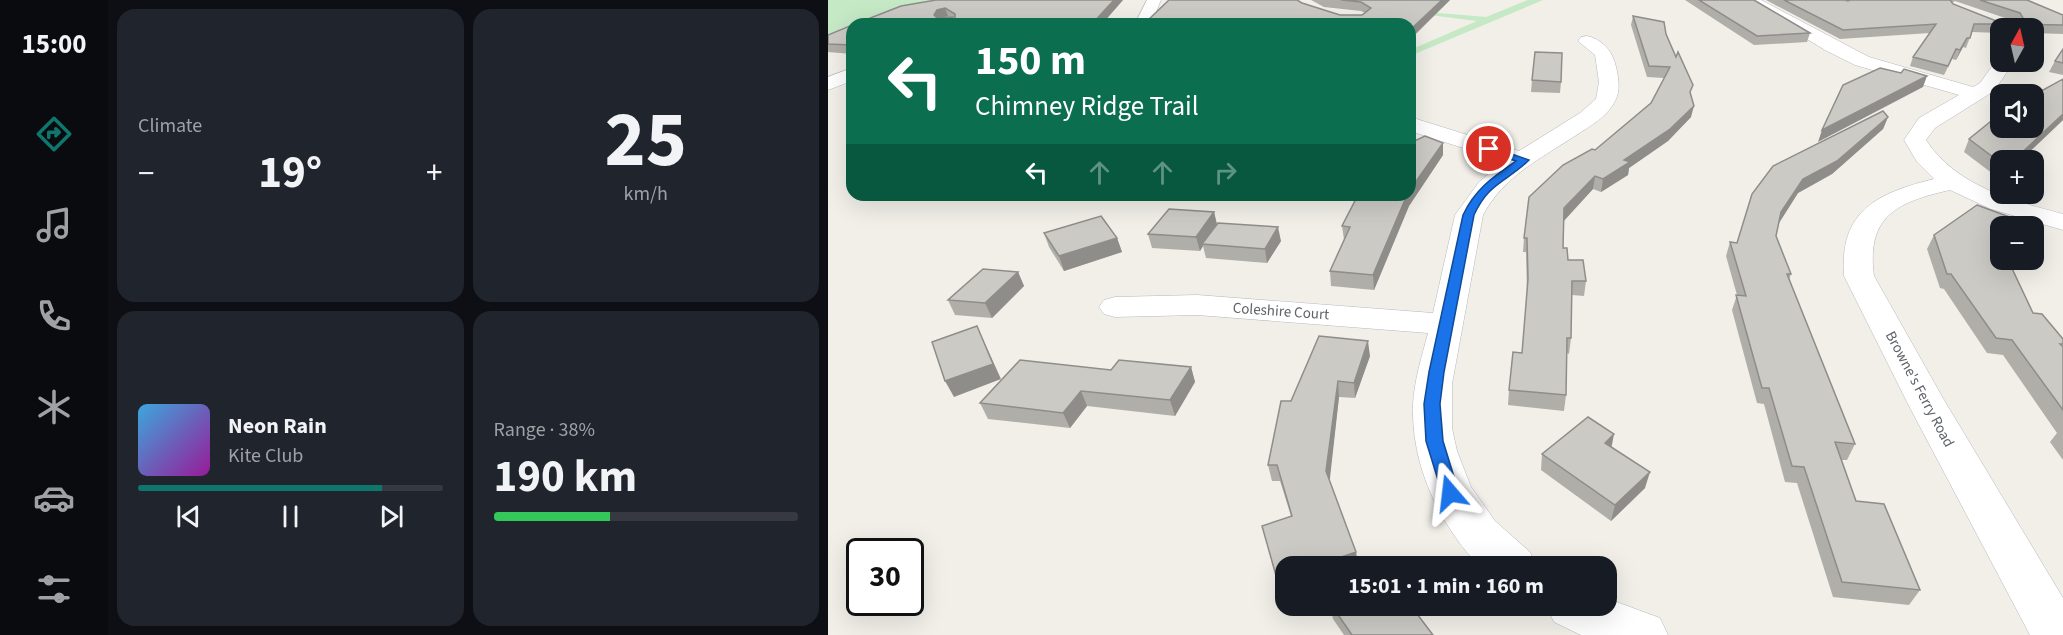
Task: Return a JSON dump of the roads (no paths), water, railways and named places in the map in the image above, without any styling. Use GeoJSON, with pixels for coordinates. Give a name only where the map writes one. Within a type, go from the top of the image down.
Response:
{"type":"FeatureCollection","features":[{"type":"Feature","properties":{"kind":"street"},"geometry":{"type":"LineString","coordinates":[[1146,18],[1154,0],[1161,0]]}},
{"type":"Feature","properties":{"kind":"street"},"geometry":{"type":"LineString","coordinates":[[1750,0],[1862,61],[1976,94]]}},
{"type":"Feature","properties":{"kind":"street"},"geometry":{"type":"LineString","coordinates":[[1499,556],[1472,526],[1450,493],[1434,441],[1432,404],[1436,372],[1469,215],[1475,200],[1488,185],[1587,117],[1606,99],[1608,81],[1603,53],[1587,42]]}},
{"type":"Feature","properties":{"kind":"street"},"geometry":{"type":"LineString","coordinates":[[828,67],[846,71]]}},
{"type":"Feature","properties":{"kind":"street"},"geometry":{"type":"LineString","coordinates":[[1998,72],[1987,87],[1927,123],[1915,140],[1921,153],[1953,182],[2007,205],[2063,222]]}},
{"type":"Feature","properties":{"kind":"street"},"geometry":{"type":"LineString","coordinates":[[828,84],[846,75]]}},
{"type":"Feature","properties":{"kind":"street"},"geometry":{"type":"LineString","coordinates":[[1416,126],[1524,160]]}},
{"type":"Feature","properties":{"kind":"street","name":"Browne's Ferry Road"},"geometry":{"type":"LineString","coordinates":[[1953,182],[1917,189],[1891,201],[1866,225],[1859,239],[1856,262],[1859,276],[1922,394],[2057,635]]}},
{"type":"Feature","properties":{"kind":"street","name":"Coleshire Court"},"geometry":{"type":"LineString","coordinates":[[1115,308],[1197,305],[1447,324]]}},
{"type":"Feature","properties":{"kind":"street"},"geometry":{"type":"LineString","coordinates":[[1593,616],[1642,635]]}}]}
